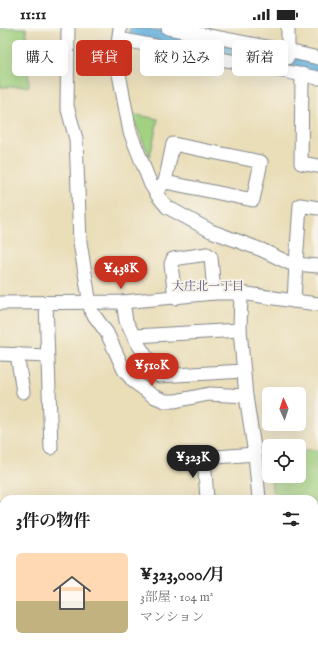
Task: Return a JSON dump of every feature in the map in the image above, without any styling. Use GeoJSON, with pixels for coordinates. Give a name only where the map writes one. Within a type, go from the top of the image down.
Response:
{"type":"FeatureCollection","features":[{"type":"Feature","properties":{"kind":"street"},"geometry":{"type":"LineString","coordinates":[[68,28],[67,106],[76,139],[80,242],[91,311],[107,333],[124,370],[133,381],[153,396],[165,401],[176,401],[209,394],[246,396]]}},
{"type":"Feature","properties":{"kind":"street"},"geometry":{"type":"LineString","coordinates":[[168,28],[232,46]]}},
{"type":"Feature","properties":{"kind":"street"},"geometry":{"type":"LineString","coordinates":[[288,28],[288,40]]}},
{"type":"Feature","properties":{"kind":"street"},"geometry":{"type":"LineString","coordinates":[[232,52],[120,34],[116,58],[130,132],[156,192],[167,207],[211,231],[262,250],[289,263],[318,266]]}},
{"type":"Feature","properties":{"kind":"street"},"geometry":{"type":"LineString","coordinates":[[288,61],[318,58]]}},
{"type":"Feature","properties":{"kind":"street"},"geometry":{"type":"LineString","coordinates":[[288,62],[302,74],[318,78]]}},
{"type":"Feature","properties":{"kind":"street"},"geometry":{"type":"LineString","coordinates":[[302,74],[301,163],[318,166]]}},
{"type":"Feature","properties":{"kind":"street"},"geometry":{"type":"LineString","coordinates":[[156,192],[165,182],[173,144],[261,162],[253,200],[165,182]]}},
{"type":"Feature","properties":{"kind":"street"},"geometry":{"type":"LineString","coordinates":[[294,300],[300,205],[318,208]]}},
{"type":"Feature","properties":{"kind":"street"},"geometry":{"type":"LineString","coordinates":[[175,298],[171,264],[173,258],[207,254],[211,256],[214,293]]}},
{"type":"Feature","properties":{"kind":"street"},"geometry":{"type":"LineString","coordinates":[[0,303],[123,302],[214,293],[241,293],[318,304]]}},
{"type":"Feature","properties":{"kind":"street"},"geometry":{"type":"LineString","coordinates":[[241,293],[240,330],[246,396],[255,454],[259,495]]}},
{"type":"Feature","properties":{"kind":"street"},"geometry":{"type":"LineString","coordinates":[[123,302],[126,321],[158,376],[244,372]]}},
{"type":"Feature","properties":{"kind":"street"},"geometry":{"type":"LineString","coordinates":[[46,303],[51,448]]}},
{"type":"Feature","properties":{"kind":"street"},"geometry":{"type":"LineString","coordinates":[[135,336],[240,330]]}},
{"type":"Feature","properties":{"kind":"street"},"geometry":{"type":"LineString","coordinates":[[0,354],[47,356]]}},
{"type":"Feature","properties":{"kind":"street"},"geometry":{"type":"LineString","coordinates":[[17,354],[23,392]]}},
{"type":"Feature","properties":{"kind":"street"},"geometry":{"type":"LineString","coordinates":[[207,495],[204,458],[255,454]]}},
{"type":"Feature","properties":{"kind":"green space"},"geometry":{"type":"Polygon","coordinates":[[[0,28],[26,28],[27,40],[12,40],[12,76],[28,76],[29,86],[0,87],[0,28]]]}},
{"type":"Feature","properties":{"kind":"green space"},"geometry":{"type":"Polygon","coordinates":[[[131,114],[158,119],[150,157],[131,114]]]}},
{"type":"Feature","properties":{"kind":"green space"},"geometry":{"type":"Polygon","coordinates":[[[306,450],[318,450],[318,495],[273,495],[272,483],[306,483],[306,450]]]}},
{"type":"Feature","properties":{"kind":"water"},"geometry":{"type":"Polygon","coordinates":[[[130,28],[147,28],[209,40],[154,40],[129,35],[130,28]]]}},
{"type":"Feature","properties":{"kind":"water"},"geometry":{"type":"Polygon","coordinates":[[[224,43],[232,44],[232,56],[224,54],[224,43]]]}},
{"type":"Feature","properties":{"kind":"water"},"geometry":{"type":"Polygon","coordinates":[[[288,55],[318,61],[318,73],[288,67],[288,55]]]}},
{"type":"Feature","properties":{"kind":"district","name":"大庄北一丁目"},"geometry":{"type":"Point","coordinates":[208,286]}}]}
